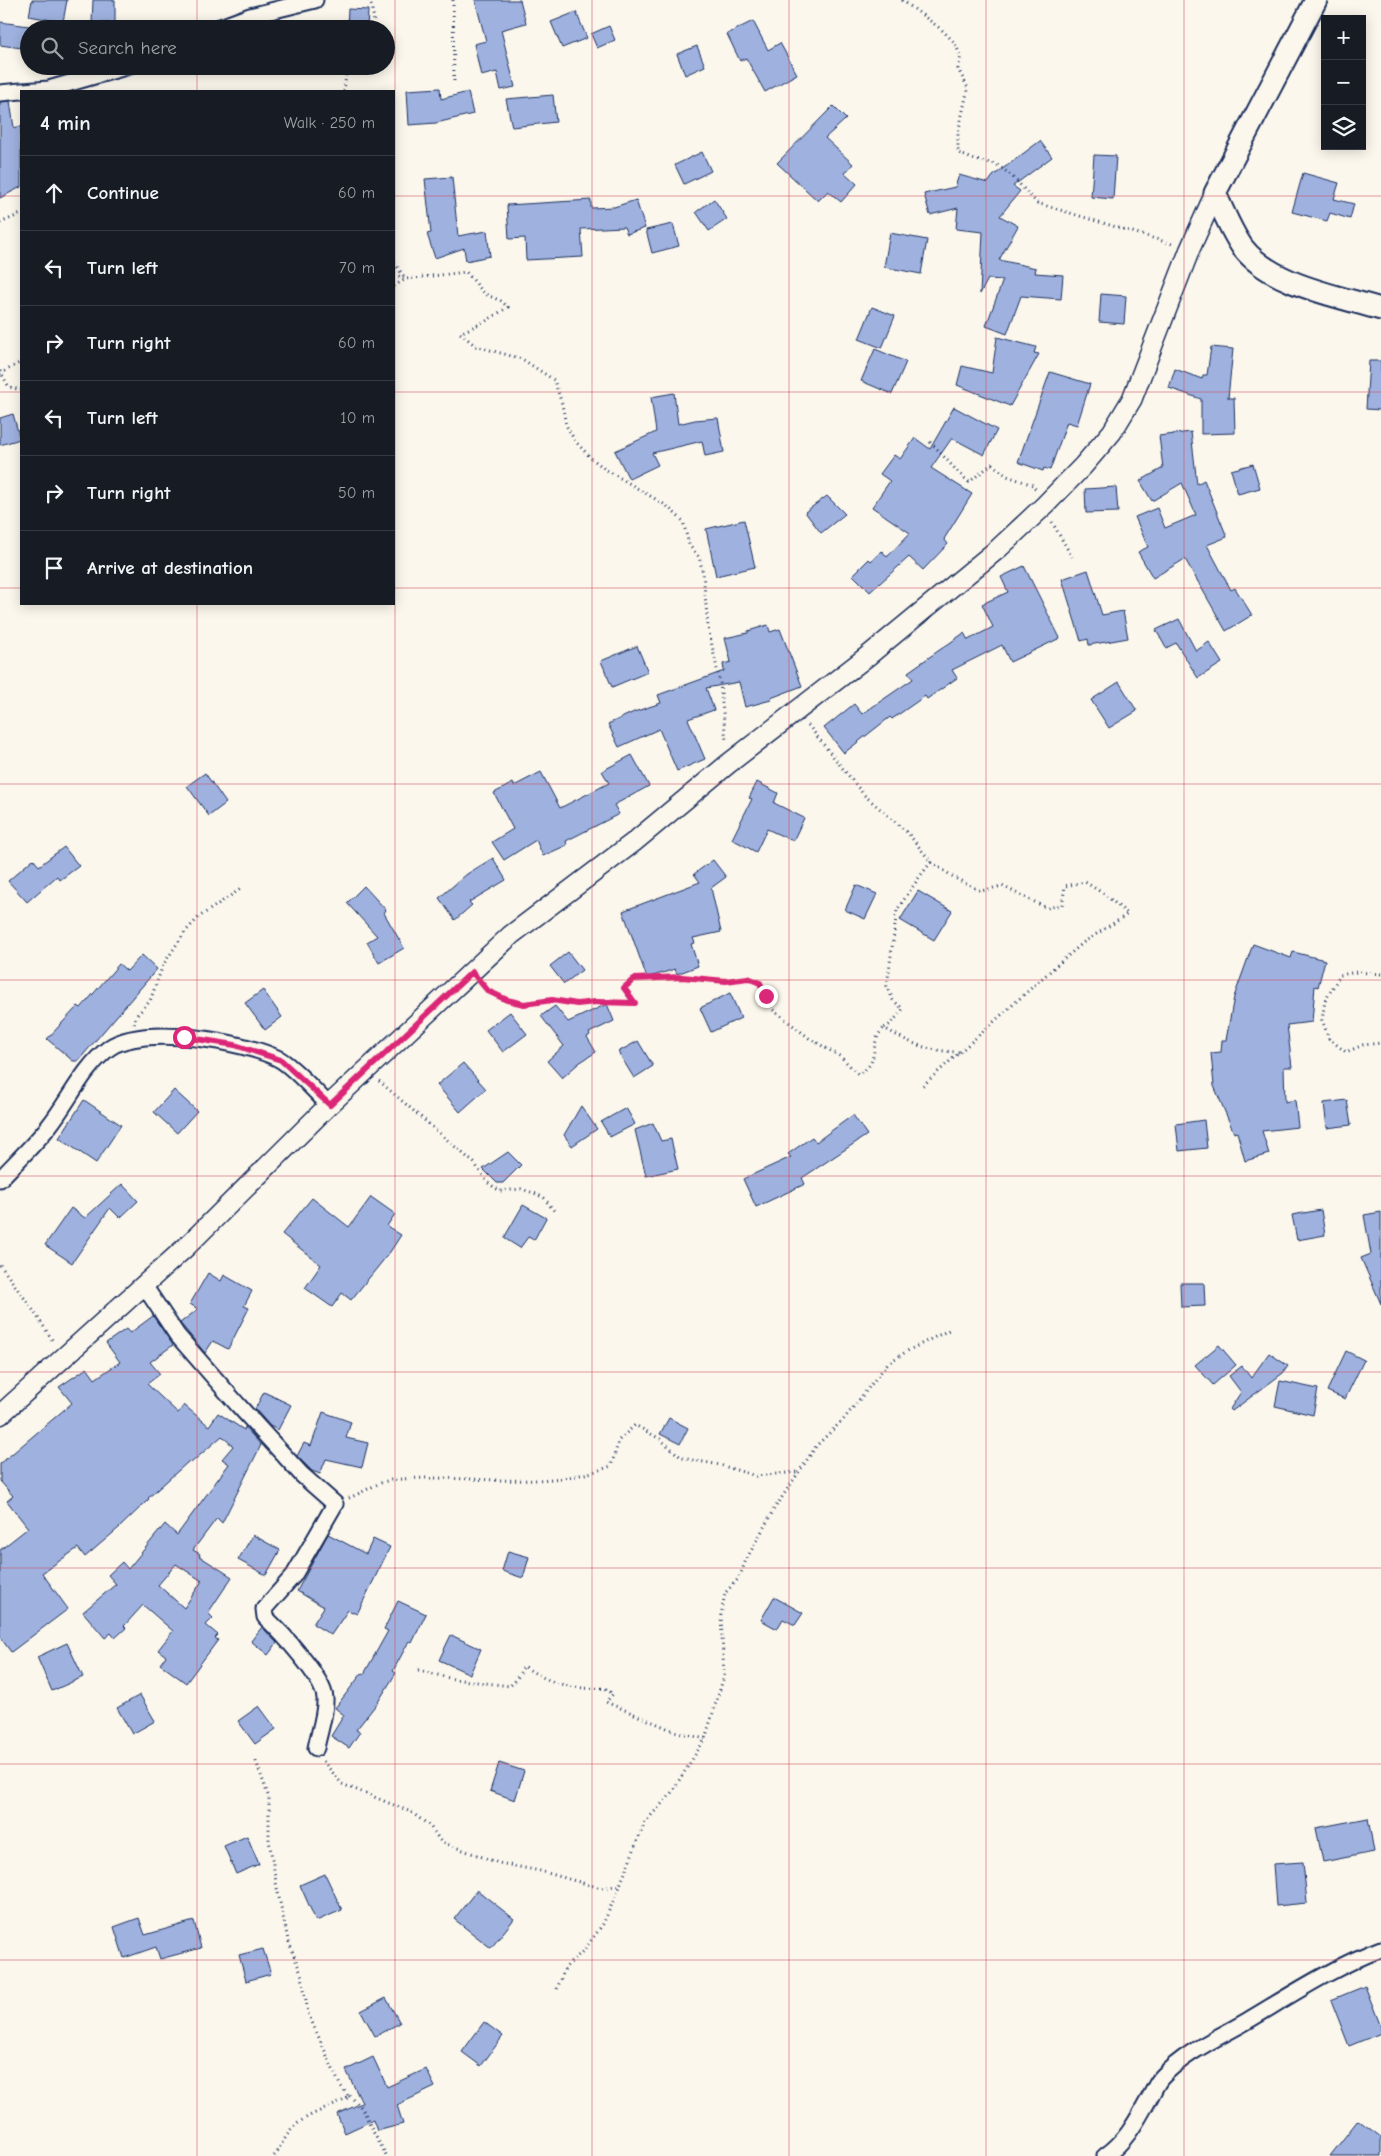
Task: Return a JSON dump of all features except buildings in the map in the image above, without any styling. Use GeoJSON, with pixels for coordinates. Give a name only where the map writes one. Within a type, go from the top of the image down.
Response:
{"type":"FeatureCollection","features":[{"type":"Feature","properties":{"kind":"main road"},"geometry":{"type":"LineString","coordinates":[[1316,0],[1215,193],[1228,223],[1244,248],[1264,267],[1288,280],[1381,309]]}},
{"type":"Feature","properties":{"kind":"street"},"geometry":{"type":"LineString","coordinates":[[240,20],[315,0]]}},
{"type":"Feature","properties":{"kind":"street"},"geometry":{"type":"LineString","coordinates":[[36,90],[49,89],[98,75]]}},
{"type":"Feature","properties":{"kind":"street"},"geometry":{"type":"LineString","coordinates":[[0,93],[20,91]]}},
{"type":"Feature","properties":{"kind":"street"},"geometry":{"type":"LineString","coordinates":[[0,1415],[186,1247],[330,1105],[511,936],[634,842],[728,764],[926,609],[999,548],[1045,505],[1083,466],[1112,432],[1132,399],[1190,249],[1215,193]]}},
{"type":"Feature","properties":{"kind":"street"},"geometry":{"type":"LineString","coordinates":[[0,1179],[49,1126],[93,1062],[111,1047],[128,1039],[149,1036],[180,1037],[235,1045],[267,1054],[281,1060],[330,1105]]}},
{"type":"Feature","properties":{"kind":"street"},"geometry":{"type":"LineString","coordinates":[[143,1284],[178,1335],[238,1405],[302,1475],[336,1504],[294,1575],[264,1609],[264,1617],[279,1631],[315,1675],[325,1697],[316,1748]]}},
{"type":"Feature","properties":{"kind":"street"},"geometry":{"type":"LineString","coordinates":[[1104,2156],[1118,2147],[1131,2131],[1160,2078],[1173,2067],[1195,2051],[1282,1998],[1356,1959],[1381,1949]]}},
{"type":"Feature","properties":{"kind":"path"},"geometry":{"type":"LineString","coordinates":[[370,0],[374,20]]}},
{"type":"Feature","properties":{"kind":"path"},"geometry":{"type":"LineString","coordinates":[[452,0],[454,81]]}},
{"type":"Feature","properties":{"kind":"path"},"geometry":{"type":"LineString","coordinates":[[902,0],[940,28],[954,42],[960,56],[958,69],[968,88],[958,133],[958,153],[975,160],[996,164],[1011,175],[1038,203],[1190,249]]}},
{"type":"Feature","properties":{"kind":"path"},"geometry":{"type":"LineString","coordinates":[[344,90],[346,75]]}},
{"type":"Feature","properties":{"kind":"path"},"geometry":{"type":"LineString","coordinates":[[0,223],[20,214]]}},
{"type":"Feature","properties":{"kind":"path"},"geometry":{"type":"LineString","coordinates":[[395,264],[406,279]]}},
{"type":"Feature","properties":{"kind":"path"},"geometry":{"type":"LineString","coordinates":[[395,285],[406,279],[466,272],[485,294],[501,301],[508,307],[486,321],[460,333],[476,346],[522,359],[554,380],[562,404],[566,425],[576,441],[591,458],[605,469],[667,506],[683,521],[689,545],[699,557],[703,573],[708,627],[720,683],[728,764]]}},
{"type":"Feature","properties":{"kind":"path"},"geometry":{"type":"LineString","coordinates":[[395,274],[406,279]]}},
{"type":"Feature","properties":{"kind":"path"},"geometry":{"type":"LineString","coordinates":[[20,363],[0,373],[9,387],[20,390]]}},
{"type":"Feature","properties":{"kind":"path"},"geometry":{"type":"LineString","coordinates":[[930,442],[945,456],[954,470],[969,482],[992,464],[1007,476],[1033,485],[1072,557]]}},
{"type":"Feature","properties":{"kind":"path"},"geometry":{"type":"LineString","coordinates":[[796,711],[864,795],[907,832],[931,862],[955,878],[981,890],[1002,886],[1047,908],[1062,905],[1065,886],[1085,882],[1104,894],[1128,914],[1084,942],[920,1088]]}},
{"type":"Feature","properties":{"kind":"path"},"geometry":{"type":"LineString","coordinates":[[472,972],[488,991],[507,1000],[524,1004],[552,1000],[577,1004],[596,1002],[635,1003],[624,988],[634,979],[682,977],[726,981],[748,978],[760,983],[772,1009],[808,1038],[841,1058],[858,1074],[867,1070],[873,1060],[877,1035],[891,1024],[903,1009],[893,1000],[887,986],[898,910],[918,878],[931,862]]}},
{"type":"Feature","properties":{"kind":"path"},"geometry":{"type":"LineString","coordinates":[[128,1039],[137,1015],[150,1001],[163,965],[185,932],[199,917],[242,888]]}},
{"type":"Feature","properties":{"kind":"path"},"geometry":{"type":"LineString","coordinates":[[1381,974],[1357,972],[1340,975],[1325,1001],[1322,1020],[1329,1040],[1346,1052],[1363,1045],[1381,1043]]}},
{"type":"Feature","properties":{"kind":"path"},"geometry":{"type":"LineString","coordinates":[[884,1028],[918,1046],[940,1052],[959,1052]]}},
{"type":"Feature","properties":{"kind":"path"},"geometry":{"type":"LineString","coordinates":[[367,1071],[474,1163],[488,1183],[500,1191],[521,1189],[534,1193],[544,1198],[555,1212]]}},
{"type":"Feature","properties":{"kind":"path"},"geometry":{"type":"LineString","coordinates":[[0,1265],[33,1310],[63,1357]]}},
{"type":"Feature","properties":{"kind":"path"},"geometry":{"type":"LineString","coordinates":[[557,1989],[565,1968],[585,1948],[603,1924],[645,1822],[670,1795],[705,1739],[724,1676],[722,1615],[725,1593],[738,1578],[774,1509],[817,1445],[844,1419],[888,1364],[909,1350],[951,1329]]}},
{"type":"Feature","properties":{"kind":"path"},"geometry":{"type":"LineString","coordinates":[[336,1504],[389,1480],[472,1478],[547,1480],[590,1474],[611,1466],[618,1440],[635,1425],[660,1439],[682,1458],[720,1465],[756,1476],[798,1472]]}},
{"type":"Feature","properties":{"kind":"path"},"geometry":{"type":"LineString","coordinates":[[418,1670],[453,1679],[510,1686],[524,1666],[539,1677],[564,1686],[587,1689],[605,1688],[612,1694],[606,1702],[674,1731],[705,1739]]}},
{"type":"Feature","properties":{"kind":"path"},"geometry":{"type":"LineString","coordinates":[[316,1748],[326,1767],[342,1784],[411,1812],[430,1826],[441,1842],[499,1863],[540,1871],[601,1888],[620,1885]]}},
{"type":"Feature","properties":{"kind":"path"},"geometry":{"type":"LineString","coordinates":[[256,1761],[269,1798],[269,1840],[277,1888],[288,1940],[302,1976],[308,2013],[340,2085],[366,2111],[374,2135],[386,2156]]}},
{"type":"Feature","properties":{"kind":"path"},"geometry":{"type":"LineString","coordinates":[[274,2156],[295,2125],[313,2113],[336,2106],[349,2097],[348,2095]]}},
{"type":"Feature","properties":{"kind":"route"},"geometry":{"type":"LineString","coordinates":[[184,1037],[235,1045],[281,1060],[330,1105],[472,972],[488,991],[507,1000],[524,1004],[552,1000],[577,1004],[596,1002],[635,1003],[624,988],[634,979],[682,977],[726,981],[748,978],[760,983],[766,996]]}}]}
